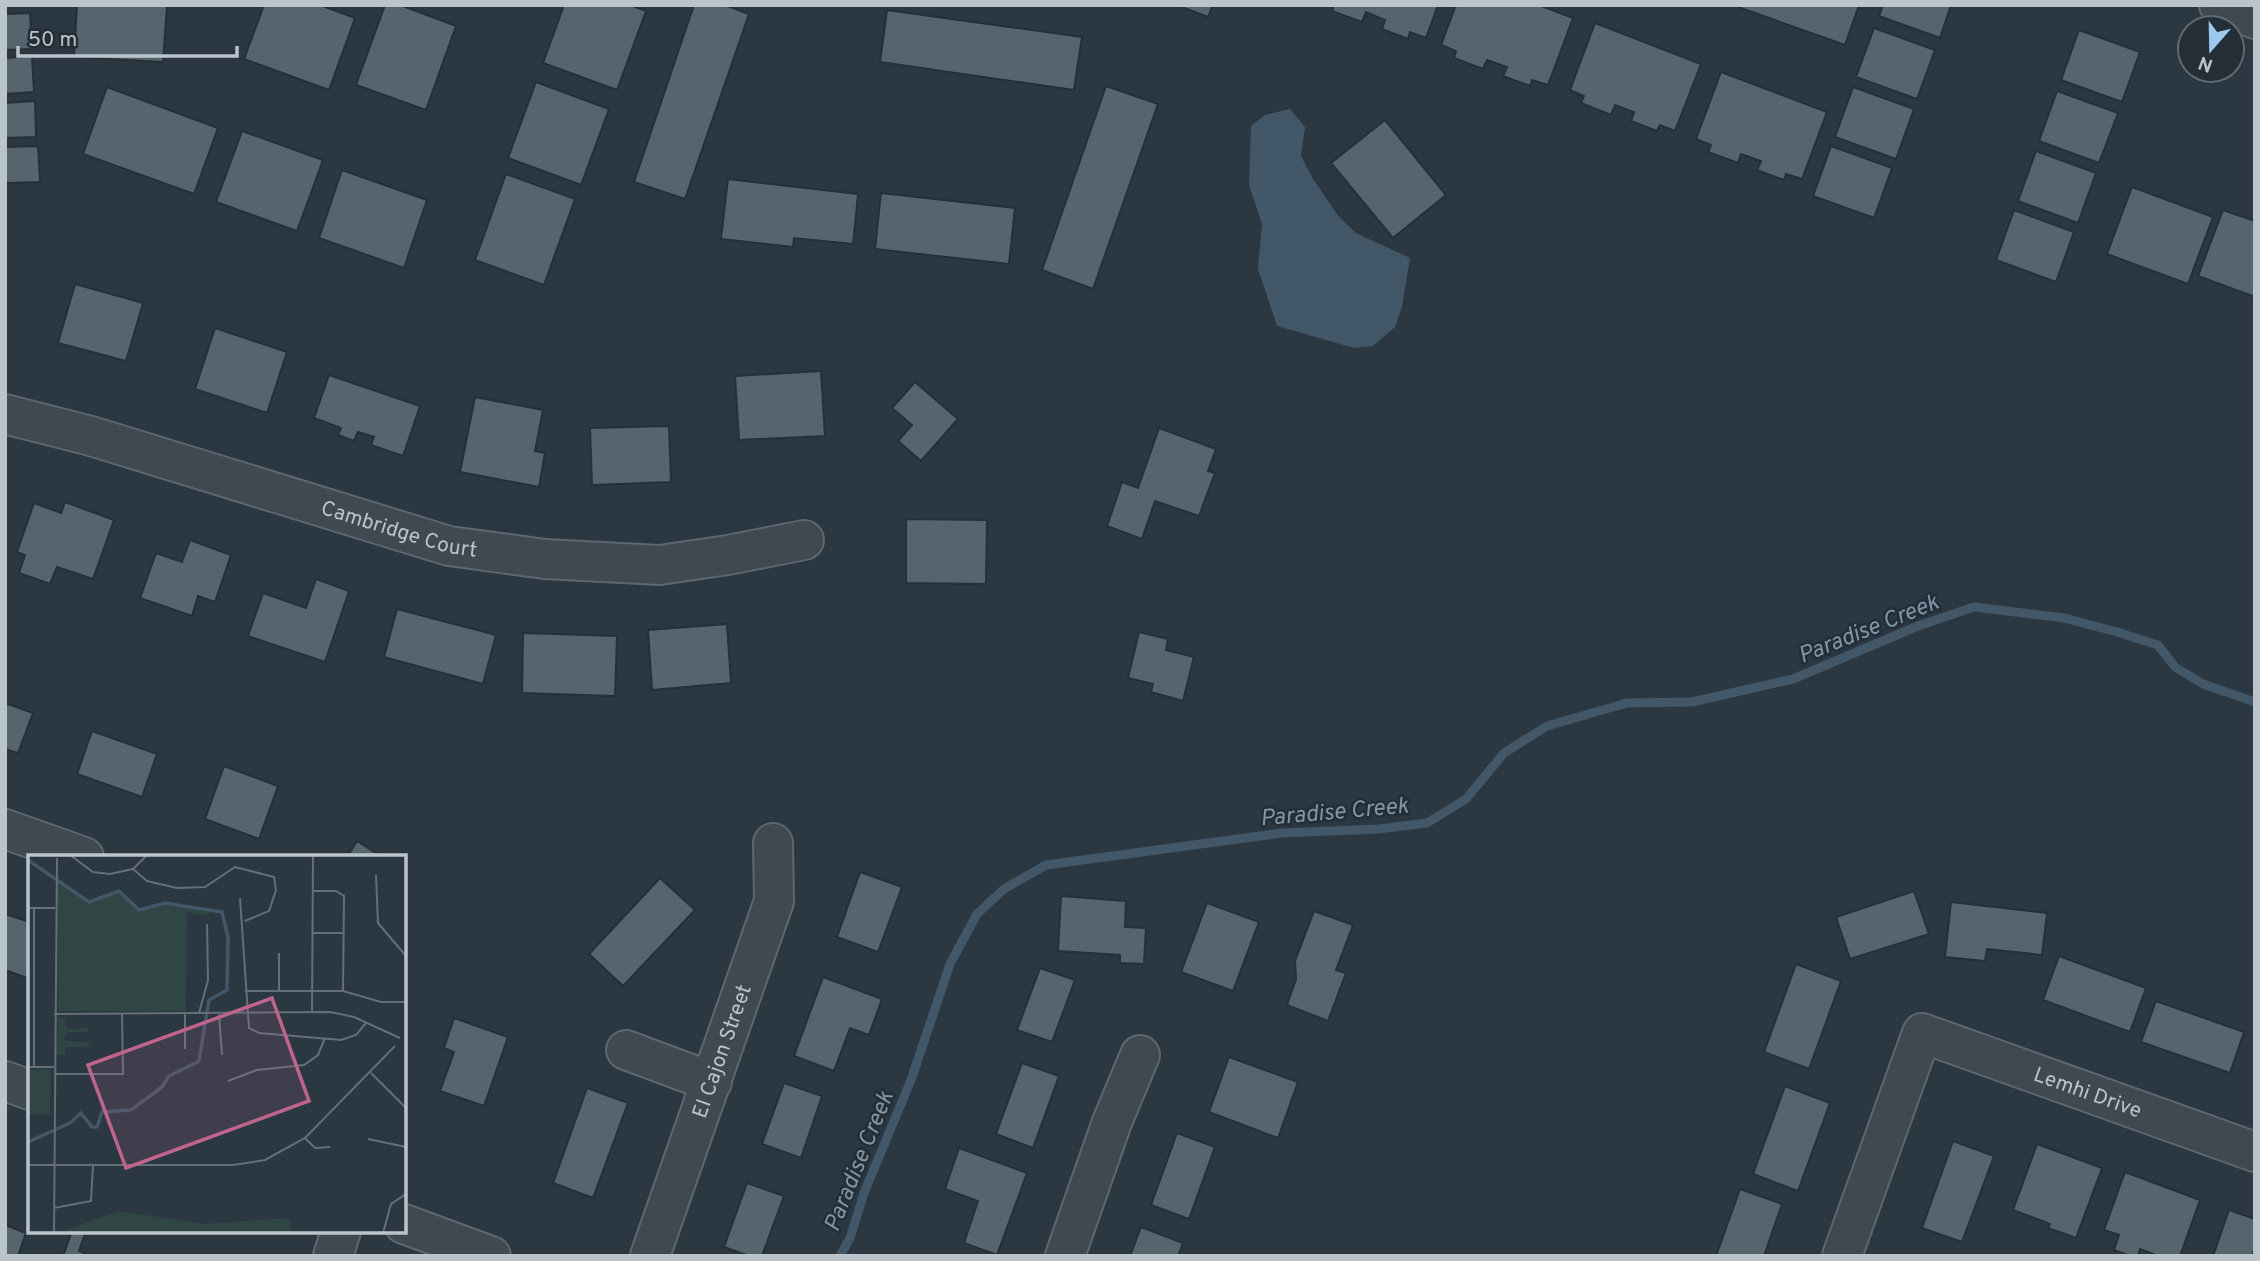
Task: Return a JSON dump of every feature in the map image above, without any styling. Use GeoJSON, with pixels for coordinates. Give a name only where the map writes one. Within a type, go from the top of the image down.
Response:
{"type":"FeatureCollection","features":[{"type":"Feature","properties":{"kind":"street"},"geometry":{"type":"LineString","coordinates":[[2219,5],[2255,19]]}},
{"type":"Feature","properties":{"kind":"street","name":"Cambridge Court"},"geometry":{"type":"LineString","coordinates":[[5,414],[91,436],[449,546],[545,559],[660,565],[804,540]]}},
{"type":"Feature","properties":{"kind":"street"},"geometry":{"type":"LineString","coordinates":[[5,829],[78,855]]}},
{"type":"Feature","properties":{"kind":"street","name":"El Cajon Street"},"geometry":{"type":"LineString","coordinates":[[650,1256],[774,901],[773,843]]}},
{"type":"Feature","properties":{"kind":"street","name":"Lemhi Drive"},"geometry":{"type":"LineString","coordinates":[[1842,1256],[1922,1032],[2255,1152]]}},
{"type":"Feature","properties":{"kind":"street"},"geometry":{"type":"LineString","coordinates":[[626,1050],[712,1082]]}},
{"type":"Feature","properties":{"kind":"street"},"geometry":{"type":"LineString","coordinates":[[1065,1256],[1112,1122],[1140,1055]]}},
{"type":"Feature","properties":{"kind":"street"},"geometry":{"type":"LineString","coordinates":[[5,1081],[28,1089]]}},
{"type":"Feature","properties":{"kind":"street"},"geometry":{"type":"LineString","coordinates":[[406,1225],[491,1256]]}},
{"type":"Feature","properties":{"kind":"street"},"geometry":{"type":"LineString","coordinates":[[333,1256],[340,1233]]}},
{"type":"Feature","properties":{"kind":"water"},"geometry":{"type":"Polygon","coordinates":[[[1290,109],[1305,127],[1301,156],[1339,217],[1356,233],[1410,258],[1402,307],[1395,327],[1373,346],[1354,348],[1277,326],[1258,269],[1262,224],[1249,185],[1251,126],[1265,115],[1290,109]]]}},
{"type":"Feature","properties":{"kind":"building"},"geometry":{"type":"Polygon","coordinates":[[[77,5],[167,5],[163,62],[74,57],[77,5]]]}},
{"type":"Feature","properties":{"kind":"building"},"geometry":{"type":"Polygon","coordinates":[[[264,5],[320,5],[355,18],[329,90],[244,59],[264,5]]]}},
{"type":"Feature","properties":{"kind":"building"},"geometry":{"type":"Polygon","coordinates":[[[385,5],[400,5],[456,26],[426,110],[356,85],[385,5]]]}},
{"type":"Feature","properties":{"kind":"building"},"geometry":{"type":"Polygon","coordinates":[[[564,5],[630,5],[646,11],[617,90],[543,63],[564,5]]]}},
{"type":"Feature","properties":{"kind":"building"},"geometry":{"type":"Polygon","coordinates":[[[694,5],[725,5],[749,14],[685,199],[634,182],[694,5]]]}},
{"type":"Feature","properties":{"kind":"building"},"geometry":{"type":"Polygon","coordinates":[[[1176,5],[1213,5],[1208,17],[1176,5]]]}},
{"type":"Feature","properties":{"kind":"building"},"geometry":{"type":"Polygon","coordinates":[[[1334,5],[1438,5],[1426,38],[1410,32],[1408,39],[1382,29],[1385,20],[1366,12],[1362,22],[1332,11],[1334,5]]]}},
{"type":"Feature","properties":{"kind":"building"},"geometry":{"type":"Polygon","coordinates":[[[1456,5],[1539,5],[1573,18],[1548,85],[1532,80],[1530,86],[1503,76],[1507,67],[1487,60],[1483,69],[1454,58],[1456,51],[1441,45],[1456,5]]]}},
{"type":"Feature","properties":{"kind":"building"},"geometry":{"type":"Polygon","coordinates":[[[1738,5],[1859,5],[1845,45],[1738,5]]]}},
{"type":"Feature","properties":{"kind":"building"},"geometry":{"type":"Polygon","coordinates":[[[1883,5],[1951,5],[1940,38],[1879,16],[1883,5]]]}},
{"type":"Feature","properties":{"kind":"building"},"geometry":{"type":"Polygon","coordinates":[[[887,10],[1082,37],[1074,90],[880,62],[887,10]]]}},
{"type":"Feature","properties":{"kind":"building"},"geometry":{"type":"Polygon","coordinates":[[[30,13],[32,49],[5,50],[5,14],[30,13]]]}},
{"type":"Feature","properties":{"kind":"building"},"geometry":{"type":"Polygon","coordinates":[[[1595,23],[1701,64],[1675,131],[1660,125],[1657,131],[1631,121],[1634,112],[1615,105],[1611,115],[1581,103],[1584,96],[1570,90],[1595,23]]]}},
{"type":"Feature","properties":{"kind":"building"},"geometry":{"type":"Polygon","coordinates":[[[1874,28],[1935,50],[1917,99],[1856,77],[1874,28]]]}},
{"type":"Feature","properties":{"kind":"building"},"geometry":{"type":"Polygon","coordinates":[[[2079,30],[2140,52],[2122,102],[2061,80],[2079,30]]]}},
{"type":"Feature","properties":{"kind":"building"},"geometry":{"type":"Polygon","coordinates":[[[32,56],[34,92],[5,94],[5,58],[32,56]]]}},
{"type":"Feature","properties":{"kind":"building"},"geometry":{"type":"Polygon","coordinates":[[[1721,72],[1827,112],[1802,179],[1786,174],[1784,180],[1757,170],[1761,161],[1741,154],[1738,163],[1708,152],[1711,145],[1696,139],[1721,72]]]}},
{"type":"Feature","properties":{"kind":"building"},"geometry":{"type":"Polygon","coordinates":[[[536,82],[609,109],[581,185],[508,158],[536,82]]]}},
{"type":"Feature","properties":{"kind":"building"},"geometry":{"type":"Polygon","coordinates":[[[1106,86],[1158,104],[1093,289],[1042,270],[1106,86]]]}},
{"type":"Feature","properties":{"kind":"building"},"geometry":{"type":"Polygon","coordinates":[[[107,87],[218,128],[194,194],[83,154],[107,87]]]}},
{"type":"Feature","properties":{"kind":"building"},"geometry":{"type":"Polygon","coordinates":[[[1853,87],[1914,109],[1896,159],[1835,137],[1853,87]]]}},
{"type":"Feature","properties":{"kind":"building"},"geometry":{"type":"Polygon","coordinates":[[[2057,91],[2118,113],[2099,163],[2039,141],[2057,91]]]}},
{"type":"Feature","properties":{"kind":"building"},"geometry":{"type":"Polygon","coordinates":[[[35,101],[36,137],[5,138],[5,103],[35,101]]]}},
{"type":"Feature","properties":{"kind":"building"},"geometry":{"type":"Polygon","coordinates":[[[1385,120],[1446,195],[1393,238],[1331,163],[1385,120]]]}},
{"type":"Feature","properties":{"kind":"building"},"geometry":{"type":"Polygon","coordinates":[[[242,131],[323,160],[297,231],[216,202],[242,131]]]}},
{"type":"Feature","properties":{"kind":"building"},"geometry":{"type":"Polygon","coordinates":[[[38,146],[40,182],[5,183],[5,147],[38,146]]]}},
{"type":"Feature","properties":{"kind":"building"},"geometry":{"type":"Polygon","coordinates":[[[1831,146],[1892,168],[1874,218],[1813,196],[1831,146]]]}},
{"type":"Feature","properties":{"kind":"building"},"geometry":{"type":"Polygon","coordinates":[[[2036,151],[2096,173],[2078,223],[2018,201],[2036,151]]]}},
{"type":"Feature","properties":{"kind":"building"},"geometry":{"type":"Polygon","coordinates":[[[342,170],[427,200],[404,268],[319,238],[342,170]]]}},
{"type":"Feature","properties":{"kind":"building"},"geometry":{"type":"Polygon","coordinates":[[[506,174],[575,199],[544,285],[475,260],[506,174]]]}},
{"type":"Feature","properties":{"kind":"building"},"geometry":{"type":"Polygon","coordinates":[[[728,179],[858,194],[853,244],[794,238],[793,247],[721,239],[728,179]]]}},
{"type":"Feature","properties":{"kind":"building"},"geometry":{"type":"Polygon","coordinates":[[[2132,187],[2213,217],[2188,284],[2107,254],[2132,187]]]}},
{"type":"Feature","properties":{"kind":"building"},"geometry":{"type":"Polygon","coordinates":[[[881,193],[1015,208],[1009,264],[875,249],[881,193]]]}},
{"type":"Feature","properties":{"kind":"building"},"geometry":{"type":"Polygon","coordinates":[[[2014,210],[2074,232],[2056,282],[1996,260],[2014,210]]]}},
{"type":"Feature","properties":{"kind":"building"},"geometry":{"type":"Polygon","coordinates":[[[2223,210],[2255,221],[2255,297],[2198,276],[2223,210]]]}},
{"type":"Feature","properties":{"kind":"building"},"geometry":{"type":"Polygon","coordinates":[[[75,284],[143,303],[126,361],[58,343],[75,284]]]}},
{"type":"Feature","properties":{"kind":"building"},"geometry":{"type":"Polygon","coordinates":[[[215,328],[287,352],[267,413],[195,389],[215,328]]]}},
{"type":"Feature","properties":{"kind":"building"},"geometry":{"type":"Polygon","coordinates":[[[821,371],[825,436],[739,440],[735,376],[821,371]]]}},
{"type":"Feature","properties":{"kind":"building"},"geometry":{"type":"Polygon","coordinates":[[[329,375],[420,406],[403,456],[371,445],[374,437],[358,432],[354,441],[338,435],[341,428],[314,418],[329,375]]]}},
{"type":"Feature","properties":{"kind":"building"},"geometry":{"type":"Polygon","coordinates":[[[915,382],[958,419],[921,461],[898,441],[912,425],[892,408],[915,382]]]}},
{"type":"Feature","properties":{"kind":"building"},"geometry":{"type":"Polygon","coordinates":[[[475,397],[543,410],[535,451],[545,453],[539,487],[460,472],[475,397]]]}},
{"type":"Feature","properties":{"kind":"building"},"geometry":{"type":"Polygon","coordinates":[[[669,426],[671,482],[592,485],[590,428],[669,426]]]}},
{"type":"Feature","properties":{"kind":"building"},"geometry":{"type":"Polygon","coordinates":[[[1159,428],[1216,449],[1208,471],[1215,473],[1199,516],[1155,501],[1142,539],[1107,526],[1122,482],[1138,488],[1159,428]]]}},
{"type":"Feature","properties":{"kind":"building"},"geometry":{"type":"Polygon","coordinates":[[[65,502],[114,520],[93,579],[57,567],[50,584],[19,573],[25,555],[17,552],[34,503],[61,513],[65,502]]]}},
{"type":"Feature","properties":{"kind":"building"},"geometry":{"type":"Polygon","coordinates":[[[906,519],[987,520],[986,584],[906,583],[906,519]]]}},
{"type":"Feature","properties":{"kind":"building"},"geometry":{"type":"Polygon","coordinates":[[[190,540],[231,555],[215,602],[198,596],[192,616],[140,598],[156,553],[182,562],[190,540]]]}},
{"type":"Feature","properties":{"kind":"building"},"geometry":{"type":"Polygon","coordinates":[[[316,579],[349,591],[325,662],[248,636],[263,593],[306,608],[316,579]]]}},
{"type":"Feature","properties":{"kind":"building"},"geometry":{"type":"Polygon","coordinates":[[[397,609],[496,635],[483,684],[384,657],[397,609]]]}},
{"type":"Feature","properties":{"kind":"building"},"geometry":{"type":"Polygon","coordinates":[[[727,624],[731,683],[652,690],[648,630],[727,624]]]}},
{"type":"Feature","properties":{"kind":"building"},"geometry":{"type":"Polygon","coordinates":[[[1139,632],[1168,639],[1166,650],[1194,657],[1183,701],[1151,692],[1153,684],[1128,678],[1139,632]]]}},
{"type":"Feature","properties":{"kind":"building"},"geometry":{"type":"Polygon","coordinates":[[[523,633],[617,636],[615,696],[522,693],[523,633]]]}},
{"type":"Feature","properties":{"kind":"building"},"geometry":{"type":"Polygon","coordinates":[[[5,703],[33,713],[18,753],[5,749],[5,703]]]}},
{"type":"Feature","properties":{"kind":"building"},"geometry":{"type":"Polygon","coordinates":[[[92,731],[157,754],[142,797],[77,774],[92,731]]]}},
{"type":"Feature","properties":{"kind":"building"},"geometry":{"type":"Polygon","coordinates":[[[224,766],[278,786],[259,839],[205,819],[224,766]]]}},
{"type":"Feature","properties":{"kind":"building"},"geometry":{"type":"Polygon","coordinates":[[[357,841],[379,855],[348,855],[357,841]]]}},
{"type":"Feature","properties":{"kind":"building"},"geometry":{"type":"Polygon","coordinates":[[[860,872],[902,887],[878,952],[837,937],[860,872]]]}},
{"type":"Feature","properties":{"kind":"building"},"geometry":{"type":"Polygon","coordinates":[[[660,878],[695,910],[623,986],[589,954],[660,878]]]}},
{"type":"Feature","properties":{"kind":"building"},"geometry":{"type":"Polygon","coordinates":[[[1914,891],[1929,934],[1850,959],[1836,917],[1914,891]]]}},
{"type":"Feature","properties":{"kind":"building"},"geometry":{"type":"Polygon","coordinates":[[[1061,896],[1126,901],[1125,927],[1146,928],[1144,964],[1120,963],[1120,955],[1058,951],[1061,896]]]}},
{"type":"Feature","properties":{"kind":"building"},"geometry":{"type":"Polygon","coordinates":[[[1951,902],[2047,913],[2042,955],[1987,949],[1985,961],[1945,957],[1951,902]]]}},
{"type":"Feature","properties":{"kind":"building"},"geometry":{"type":"Polygon","coordinates":[[[1207,903],[1259,922],[1233,991],[1181,972],[1207,903]]]}},
{"type":"Feature","properties":{"kind":"building"},"geometry":{"type":"Polygon","coordinates":[[[1314,911],[1353,925],[1336,970],[1346,973],[1328,1021],[1287,1005],[1296,979],[1295,961],[1314,911]]]}},
{"type":"Feature","properties":{"kind":"building"},"geometry":{"type":"Polygon","coordinates":[[[5,914],[28,921],[28,978],[5,970],[5,914]]]}},
{"type":"Feature","properties":{"kind":"building"},"geometry":{"type":"Polygon","coordinates":[[[2059,956],[2146,988],[2130,1032],[2043,1000],[2059,956]]]}},
{"type":"Feature","properties":{"kind":"building"},"geometry":{"type":"Polygon","coordinates":[[[1796,964],[1841,981],[1809,1069],[1764,1052],[1796,964]]]}},
{"type":"Feature","properties":{"kind":"building"},"geometry":{"type":"Polygon","coordinates":[[[1040,968],[1075,980],[1052,1042],[1017,1030],[1040,968]]]}},
{"type":"Feature","properties":{"kind":"building"},"geometry":{"type":"Polygon","coordinates":[[[823,977],[882,999],[869,1035],[850,1028],[834,1071],[794,1056],[823,977]]]}},
{"type":"Feature","properties":{"kind":"building"},"geometry":{"type":"Polygon","coordinates":[[[2156,1001],[2244,1032],[2230,1073],[2141,1042],[2156,1001]]]}},
{"type":"Feature","properties":{"kind":"building"},"geometry":{"type":"Polygon","coordinates":[[[454,1018],[508,1037],[484,1106],[440,1091],[454,1052],[444,1048],[454,1018]]]}},
{"type":"Feature","properties":{"kind":"building"},"geometry":{"type":"Polygon","coordinates":[[[1229,1057],[1298,1082],[1278,1138],[1209,1112],[1229,1057]]]}},
{"type":"Feature","properties":{"kind":"building"},"geometry":{"type":"Polygon","coordinates":[[[1022,1063],[1059,1076],[1033,1148],[996,1134],[1022,1063]]]}},
{"type":"Feature","properties":{"kind":"building"},"geometry":{"type":"Polygon","coordinates":[[[784,1083],[822,1096],[801,1158],[762,1144],[784,1083]]]}},
{"type":"Feature","properties":{"kind":"building"},"geometry":{"type":"Polygon","coordinates":[[[1785,1086],[1830,1103],[1798,1191],[1753,1174],[1785,1086]]]}},
{"type":"Feature","properties":{"kind":"building"},"geometry":{"type":"Polygon","coordinates":[[[587,1088],[628,1103],[593,1198],[553,1183],[587,1088]]]}},
{"type":"Feature","properties":{"kind":"building"},"geometry":{"type":"Polygon","coordinates":[[[1177,1133],[1215,1147],[1189,1219],[1151,1205],[1177,1133]]]}},
{"type":"Feature","properties":{"kind":"building"},"geometry":{"type":"Polygon","coordinates":[[[1953,1141],[1994,1156],[1962,1242],[1922,1228],[1953,1141]]]}},
{"type":"Feature","properties":{"kind":"building"},"geometry":{"type":"Polygon","coordinates":[[[2037,1144],[2102,1168],[2076,1238],[2048,1228],[2050,1224],[2013,1210],[2037,1144]]]}},
{"type":"Feature","properties":{"kind":"building"},"geometry":{"type":"Polygon","coordinates":[[[959,1148],[1027,1173],[997,1255],[964,1243],[978,1201],[945,1189],[959,1148]]]}},
{"type":"Feature","properties":{"kind":"building"},"geometry":{"type":"Polygon","coordinates":[[[2125,1172],[2200,1200],[2180,1256],[2158,1256],[2140,1249],[2138,1256],[2130,1256],[2114,1250],[2119,1235],[2104,1230],[2125,1172]]]}},
{"type":"Feature","properties":{"kind":"building"},"geometry":{"type":"Polygon","coordinates":[[[747,1183],[784,1196],[762,1256],[749,1256],[724,1247],[747,1183]]]}},
{"type":"Feature","properties":{"kind":"building"},"geometry":{"type":"Polygon","coordinates":[[[1740,1189],[1782,1204],[1764,1256],[1716,1256],[1740,1189]]]}},
{"type":"Feature","properties":{"kind":"building"},"geometry":{"type":"Polygon","coordinates":[[[2229,1210],[2255,1219],[2254,1256],[2213,1256],[2229,1210]]]}},
{"type":"Feature","properties":{"kind":"building"},"geometry":{"type":"Polygon","coordinates":[[[5,1225],[26,1233],[18,1256],[5,1256],[5,1225]]]}},
{"type":"Feature","properties":{"kind":"building"},"geometry":{"type":"Polygon","coordinates":[[[1141,1227],[1183,1243],[1178,1256],[1130,1256],[1141,1227]]]}},
{"type":"Feature","properties":{"kind":"building"},"geometry":{"type":"Polygon","coordinates":[[[71,1233],[85,1233],[79,1251],[92,1256],[63,1256],[71,1233]]]}},
{"type":"Feature","properties":{"kind":"waterway","name":"Paradise Creek"},"geometry":{"type":"LineString","coordinates":[[840,1256],[850,1238],[864,1193],[911,1080],[950,964],[977,914],[1004,889],[1046,865],[1282,833],[1379,829],[1427,823],[1466,799],[1504,753],[1547,726],[1627,703],[1692,702],[1793,679],[1918,626],[1974,607],[2064,618],[2158,645],[2175,667],[2203,684],[2255,702]]}}]}
